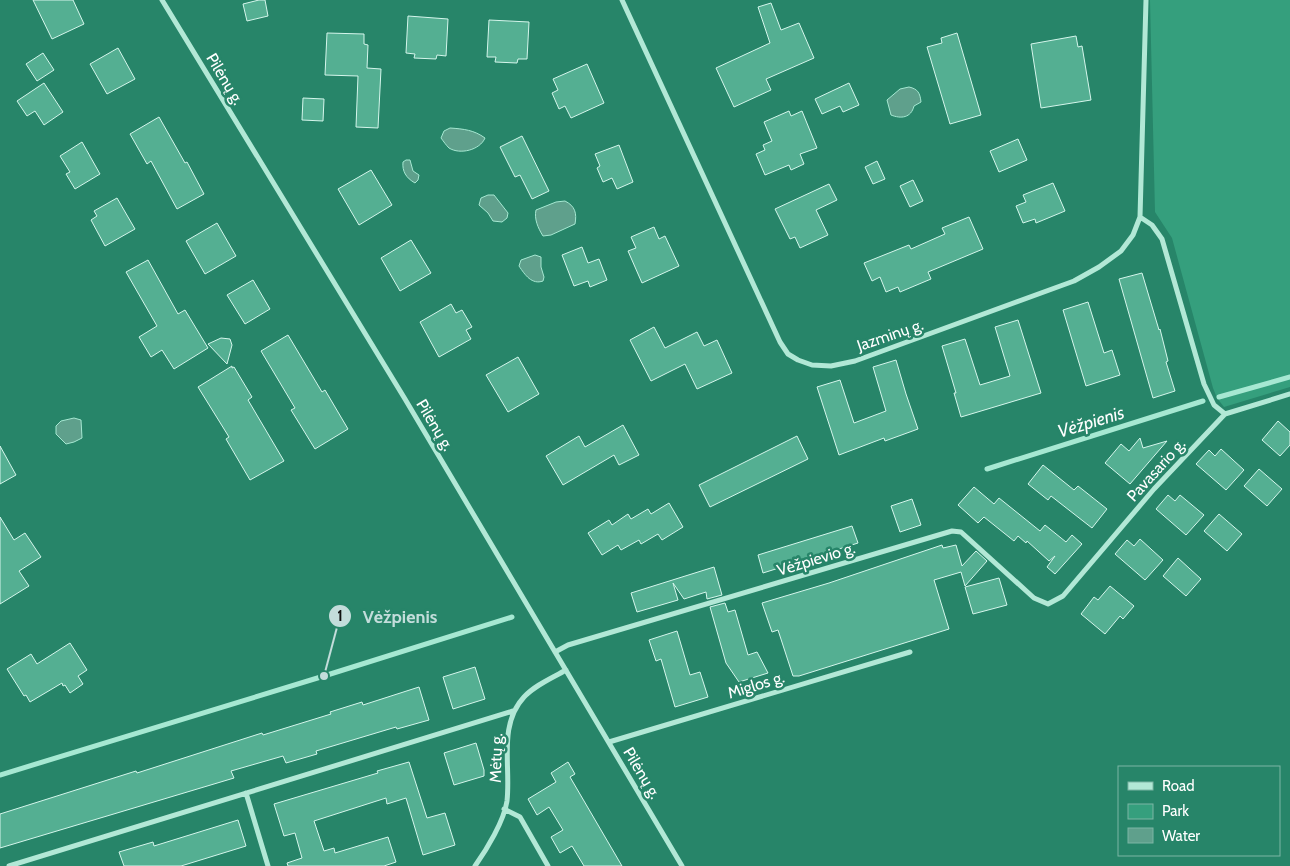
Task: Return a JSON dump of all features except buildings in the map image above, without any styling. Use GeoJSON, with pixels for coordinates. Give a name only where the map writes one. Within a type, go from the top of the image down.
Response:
{"type":"FeatureCollection","features":[{"type":"Feature","properties":{"kind":"street","name":"Pilėnų g."},"geometry":{"type":"LineString","coordinates":[[162,0],[405,399],[682,866]]}},
{"type":"Feature","properties":{"kind":"street","name":"Jazminų g."},"geometry":{"type":"LineString","coordinates":[[622,0],[780,342],[788,354],[798,360],[812,365],[831,366],[855,360],[1074,281],[1099,267],[1121,251],[1133,235],[1140,217],[1146,0]]}},
{"type":"Feature","properties":{"kind":"street"},"geometry":{"type":"LineString","coordinates":[[1140,217],[1152,225],[1162,238],[1204,384],[1214,405],[1225,414]]}},
{"type":"Feature","properties":{"kind":"street","name":"Pavasario g."},"geometry":{"type":"LineString","coordinates":[[1062,596],[1154,489],[1225,414],[1290,394]]}},
{"type":"Feature","properties":{"kind":"street","name":"Vėžpievio g."},"geometry":{"type":"LineString","coordinates":[[555,652],[577,642],[952,531],[961,532],[1034,598],[1048,604],[1062,596]]}},
{"type":"Feature","properties":{"kind":"street","name":"Miglos g."},"geometry":{"type":"LineString","coordinates":[[610,742],[910,652]]}},
{"type":"Feature","properties":{"kind":"street","name":"Mėtų g."},"geometry":{"type":"LineString","coordinates":[[475,866],[483,856],[498,826],[507,802],[507,732],[513,711],[524,697],[536,687],[566,670]]}},
{"type":"Feature","properties":{"kind":"street"},"geometry":{"type":"LineString","coordinates":[[9,866],[513,711]]}},
{"type":"Feature","properties":{"kind":"street"},"geometry":{"type":"LineString","coordinates":[[246,793],[268,866]]}},
{"type":"Feature","properties":{"kind":"street"},"geometry":{"type":"LineString","coordinates":[[504,809],[520,817],[548,866]]}},
{"type":"Feature","properties":{"kind":"green space"},"geometry":{"type":"Polygon","coordinates":[[[1150,0],[1290,0],[1290,387],[1224,407],[1217,398],[1213,388],[1172,238],[1155,212],[1150,0]]]}},
{"type":"Feature","properties":{"kind":"water"},"geometry":{"type":"Polygon","coordinates":[[[909,87],[918,92],[921,102],[914,106],[911,113],[905,117],[891,115],[887,100],[900,89],[909,87]]]}},
{"type":"Feature","properties":{"kind":"water"},"geometry":{"type":"Polygon","coordinates":[[[450,128],[469,130],[485,138],[479,146],[469,150],[453,150],[441,138],[444,131],[450,128]]]}},
{"type":"Feature","properties":{"kind":"water"},"geometry":{"type":"Polygon","coordinates":[[[410,160],[413,171],[419,175],[415,183],[407,177],[404,171],[403,162],[410,160]]]}},
{"type":"Feature","properties":{"kind":"water"},"geometry":{"type":"Polygon","coordinates":[[[494,195],[508,213],[507,218],[502,222],[493,221],[488,213],[479,205],[481,198],[494,195]]]}},
{"type":"Feature","properties":{"kind":"water"},"geometry":{"type":"Polygon","coordinates":[[[565,201],[574,210],[576,216],[575,224],[551,235],[543,236],[537,223],[536,210],[556,202],[565,201]]]}},
{"type":"Feature","properties":{"kind":"water"},"geometry":{"type":"Polygon","coordinates":[[[535,255],[541,257],[544,277],[543,281],[539,282],[535,282],[526,276],[519,266],[521,260],[535,255]]]}},
{"type":"Feature","properties":{"kind":"water"},"geometry":{"type":"Polygon","coordinates":[[[74,418],[81,420],[82,438],[66,444],[56,434],[56,426],[61,421],[74,418]]]}},
{"type":"Feature","properties":{"kind":"waterway","name":"Vėžpienis"},"geometry":{"type":"LineString","coordinates":[[1219,397],[1290,377]]}},
{"type":"Feature","properties":{"kind":"waterway","name":"Vėžpienis"},"geometry":{"type":"LineString","coordinates":[[987,469],[1203,401]]}},
{"type":"Feature","properties":{"kind":"waterway","name":"Vėžpienis"},"geometry":{"type":"LineString","coordinates":[[0,775],[512,617]]}},
{"type":"Feature","properties":{"kind":"place","name":"Vėžpienis"},"geometry":{"type":"Point","coordinates":[324,676]}}]}
